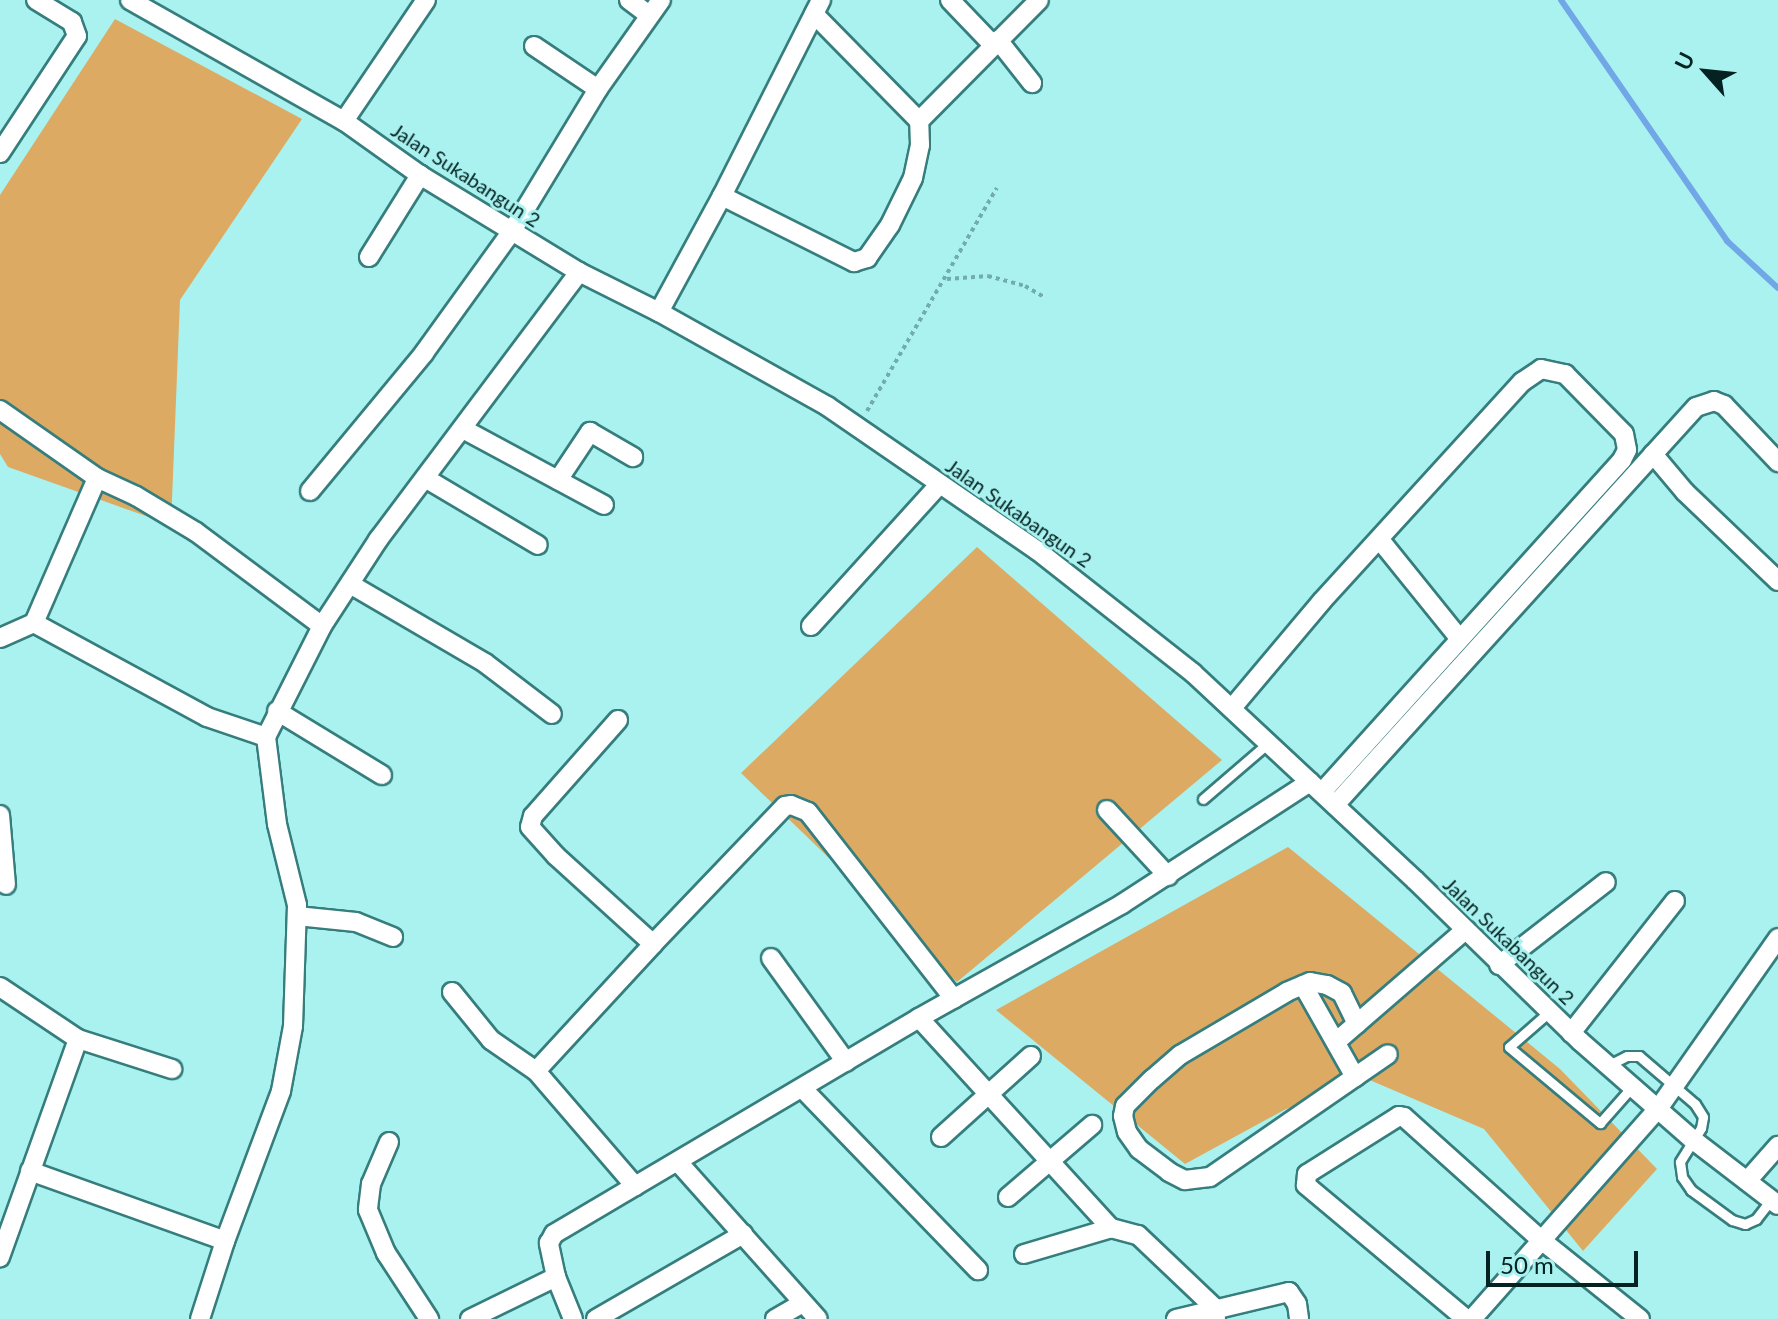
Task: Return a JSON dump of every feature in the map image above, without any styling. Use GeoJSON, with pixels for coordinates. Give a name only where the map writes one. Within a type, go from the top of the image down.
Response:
{"type":"FeatureCollection","features":[{"type":"Feature","properties":{"kind":"street"},"geometry":{"type":"LineString","coordinates":[[0,153],[77,36],[72,22],[36,0]]}},
{"type":"Feature","properties":{"kind":"street","name":"Jalan Sukabangun 2"},"geometry":{"type":"LineString","coordinates":[[130,0],[157,6],[344,121],[420,175],[579,272],[659,312],[827,406],[1096,594],[1232,708],[1607,1066],[1692,1139],[1775,1203]]}},
{"type":"Feature","properties":{"kind":"street"},"geometry":{"type":"LineString","coordinates":[[344,121],[426,0]]}},
{"type":"Feature","properties":{"kind":"street"},"geometry":{"type":"LineString","coordinates":[[629,0],[649,15]]}},
{"type":"Feature","properties":{"kind":"street"},"geometry":{"type":"LineString","coordinates":[[310,491],[424,353],[512,231],[598,89],[661,0]]}},
{"type":"Feature","properties":{"kind":"street"},"geometry":{"type":"LineString","coordinates":[[950,0],[996,43],[1032,83]]}},
{"type":"Feature","properties":{"kind":"street"},"geometry":{"type":"LineString","coordinates":[[919,121],[1039,0]]}},
{"type":"Feature","properties":{"kind":"street"},"geometry":{"type":"LineString","coordinates":[[659,312],[722,196],[817,7],[919,121],[920,145],[913,178],[890,225],[861,262],[722,196]]}},
{"type":"Feature","properties":{"kind":"street"},"geometry":{"type":"LineString","coordinates":[[534,46],[598,89]]}},
{"type":"Feature","properties":{"kind":"street"},"geometry":{"type":"LineString","coordinates":[[369,257],[420,175]]}},
{"type":"Feature","properties":{"kind":"street"},"geometry":{"type":"LineString","coordinates":[[200,1319],[225,1241],[281,1091],[293,1026],[297,916],[277,824],[266,737],[322,626],[350,584],[579,272]]}},
{"type":"Feature","properties":{"kind":"street"},"geometry":{"type":"LineString","coordinates":[[1232,708],[1322,601],[1522,382],[1541,369],[1565,374],[1624,434],[1627,450],[1622,460],[1322,793]]}},
{"type":"Feature","properties":{"kind":"street"},"geometry":{"type":"LineString","coordinates":[[573,1319],[556,1277],[549,1243],[552,1237],[919,1018],[1168,876],[1322,793],[1703,402],[1724,405],[1778,462]]}},
{"type":"Feature","properties":{"kind":"street"},"geometry":{"type":"LineString","coordinates":[[0,410],[97,478],[136,496],[196,532],[322,626]]}},
{"type":"Feature","properties":{"kind":"street"},"geometry":{"type":"LineString","coordinates":[[463,429],[604,505]]}},
{"type":"Feature","properties":{"kind":"street"},"geometry":{"type":"LineString","coordinates":[[558,480],[590,432],[633,457]]}},
{"type":"Feature","properties":{"kind":"street"},"geometry":{"type":"LineString","coordinates":[[1653,454],[1685,492],[1778,581]]}},
{"type":"Feature","properties":{"kind":"street"},"geometry":{"type":"LineString","coordinates":[[0,638],[34,623],[97,478]]}},
{"type":"Feature","properties":{"kind":"street"},"geometry":{"type":"LineString","coordinates":[[425,478],[538,545]]}},
{"type":"Feature","properties":{"kind":"street"},"geometry":{"type":"LineString","coordinates":[[811,626],[939,485]]}},
{"type":"Feature","properties":{"kind":"street"},"geometry":{"type":"LineString","coordinates":[[1380,540],[1460,639]]}},
{"type":"Feature","properties":{"kind":"street"},"geometry":{"type":"LineString","coordinates":[[350,584],[485,663],[552,714]]}},
{"type":"Feature","properties":{"kind":"street"},"geometry":{"type":"LineString","coordinates":[[34,623],[207,717],[266,737]]}},
{"type":"Feature","properties":{"kind":"street"},"geometry":{"type":"LineString","coordinates":[[277,711],[382,775]]}},
{"type":"Feature","properties":{"kind":"street"},"geometry":{"type":"LineString","coordinates":[[618,720],[533,816],[530,827],[556,856],[653,944]]}},
{"type":"Feature","properties":{"kind":"street"},"geometry":{"type":"LineString","coordinates":[[536,1071],[785,806],[799,807],[808,812],[954,999]]}},
{"type":"Feature","properties":{"kind":"street"},"geometry":{"type":"LineString","coordinates":[[1107,810],[1168,876]]}},
{"type":"Feature","properties":{"kind":"street"},"geometry":{"type":"LineString","coordinates":[[0,815],[6,885]]}},
{"type":"Feature","properties":{"kind":"street"},"geometry":{"type":"LineString","coordinates":[[1499,965],[1606,882]]}},
{"type":"Feature","properties":{"kind":"street"},"geometry":{"type":"LineString","coordinates":[[1571,1033],[1675,901]]}},
{"type":"Feature","properties":{"kind":"street"},"geometry":{"type":"LineString","coordinates":[[297,916],[356,922],[393,937]]}},
{"type":"Feature","properties":{"kind":"street"},"geometry":{"type":"LineString","coordinates":[[1337,1041],[1464,931]]}},
{"type":"Feature","properties":{"kind":"street"},"geometry":{"type":"LineString","coordinates":[[1640,1319],[1540,1239],[1402,1116],[1307,1174],[1306,1185],[1469,1319],[1540,1239],[1658,1109],[1778,938]]}},
{"type":"Feature","properties":{"kind":"street"},"geometry":{"type":"LineString","coordinates":[[771,958],[846,1062]]}},
{"type":"Feature","properties":{"kind":"street"},"geometry":{"type":"LineString","coordinates":[[1357,1024],[1342,993],[1327,985],[1310,982],[1303,985],[1180,1055],[1125,1106],[1123,1116],[1127,1132],[1139,1149],[1169,1172],[1185,1180],[1210,1177],[1388,1054]]}},
{"type":"Feature","properties":{"kind":"street"},"geometry":{"type":"LineString","coordinates":[[1303,985],[1355,1077]]}},
{"type":"Feature","properties":{"kind":"street"},"geometry":{"type":"LineString","coordinates":[[0,987],[78,1039],[172,1069]]}},
{"type":"Feature","properties":{"kind":"street"},"geometry":{"type":"LineString","coordinates":[[452,992],[491,1040],[536,1071],[635,1186]]}},
{"type":"Feature","properties":{"kind":"street"},"geometry":{"type":"LineString","coordinates":[[919,1018],[986,1095],[1111,1228]]}},
{"type":"Feature","properties":{"kind":"street"},"geometry":{"type":"LineString","coordinates":[[0,1257],[78,1039]]}},
{"type":"Feature","properties":{"kind":"street"},"geometry":{"type":"LineString","coordinates":[[941,1137],[1031,1056]]}},
{"type":"Feature","properties":{"kind":"street"},"geometry":{"type":"LineString","coordinates":[[803,1089],[978,1270]]}},
{"type":"Feature","properties":{"kind":"street"},"geometry":{"type":"LineString","coordinates":[[1008,1197],[1092,1125]]}},
{"type":"Feature","properties":{"kind":"street"},"geometry":{"type":"LineString","coordinates":[[389,1142],[371,1184],[368,1210],[386,1253],[429,1319]]}},
{"type":"Feature","properties":{"kind":"street"},"geometry":{"type":"LineString","coordinates":[[1747,1181],[1778,1146]]}},
{"type":"Feature","properties":{"kind":"street"},"geometry":{"type":"LineString","coordinates":[[678,1162],[818,1319]]}},
{"type":"Feature","properties":{"kind":"street"},"geometry":{"type":"LineString","coordinates":[[30,1171],[225,1241]]}},
{"type":"Feature","properties":{"kind":"street"},"geometry":{"type":"LineString","coordinates":[[1024,1254],[1111,1228],[1138,1235],[1216,1313]]}},
{"type":"Feature","properties":{"kind":"street"},"geometry":{"type":"LineString","coordinates":[[596,1319],[743,1234]]}},
{"type":"Feature","properties":{"kind":"street"},"geometry":{"type":"LineString","coordinates":[[470,1319],[556,1277]]}},
{"type":"Feature","properties":{"kind":"street"},"geometry":{"type":"LineString","coordinates":[[1176,1319],[1216,1313],[1289,1292],[1297,1304],[1299,1319]]}},
{"type":"Feature","properties":{"kind":"street"},"geometry":{"type":"LineString","coordinates":[[775,1319],[803,1303]]}},
{"type":"Feature","properties":{"kind":"lane"},"geometry":{"type":"LineString","coordinates":[[1203,799],[1268,743]]}},
{"type":"Feature","properties":{"kind":"lane"},"geometry":{"type":"LineString","coordinates":[[1549,1012],[1509,1047],[1600,1123],[1632,1087]]}},
{"type":"Feature","properties":{"kind":"lane"},"geometry":{"type":"LineString","coordinates":[[1607,1066],[1627,1056],[1639,1056],[1675,1085],[1703,1117],[1701,1128],[1680,1162],[1682,1177],[1691,1190],[1732,1220],[1745,1224],[1775,1203]]}},
{"type":"Feature","properties":{"kind":"path"},"geometry":{"type":"LineString","coordinates":[[857,427],[947,279],[997,188]]}},
{"type":"Feature","properties":{"kind":"path"},"geometry":{"type":"LineString","coordinates":[[947,279],[988,276],[1025,286],[1044,297]]}},
{"type":"Feature","properties":{"kind":"shaded area"},"geometry":{"type":"Polygon","coordinates":[[[115,19],[302,119],[180,300],[171,525],[8,467],[0,454],[0,195],[115,19]]]}},
{"type":"Feature","properties":{"kind":"shaded area"},"geometry":{"type":"Polygon","coordinates":[[[977,547],[1222,760],[957,982],[741,773],[977,547]]]}},
{"type":"Feature","properties":{"kind":"shaded area"},"geometry":{"type":"Polygon","coordinates":[[[1288,847],[1560,1069],[1657,1169],[1583,1251],[1484,1129],[1365,1078],[1284,1110],[1185,1164],[996,1010],[1288,847]]]}},
{"type":"Feature","properties":{"kind":"waterway"},"geometry":{"type":"LineString","coordinates":[[1561,0],[1727,241],[1778,288]]}}]}
